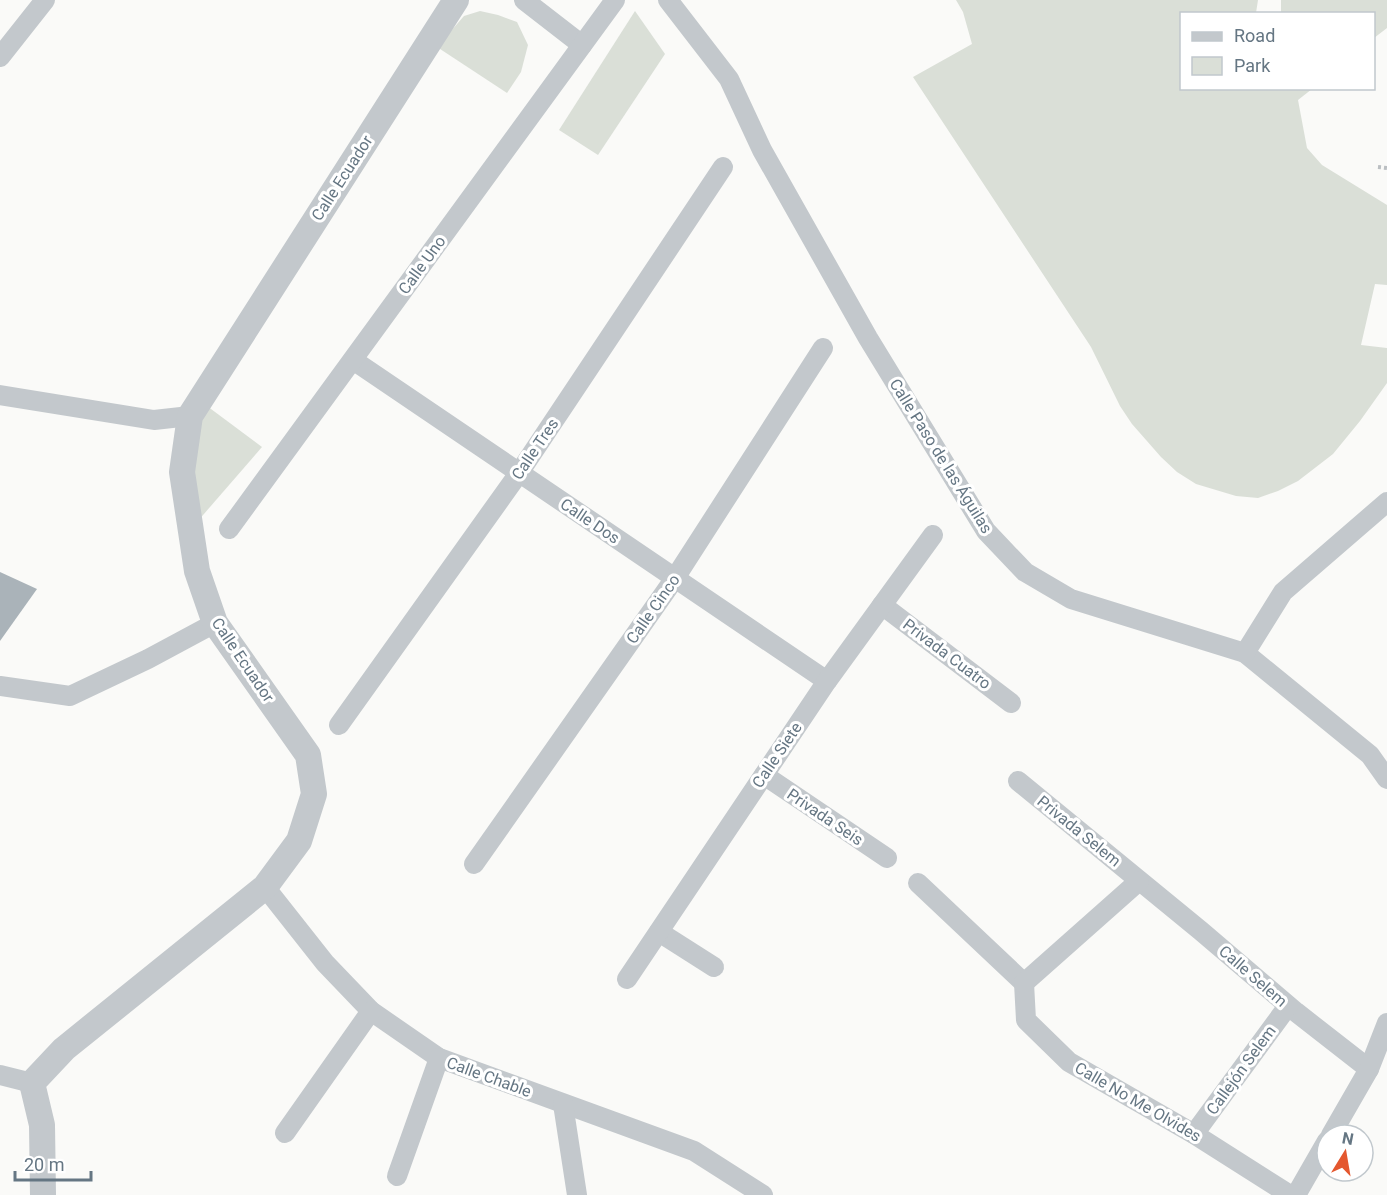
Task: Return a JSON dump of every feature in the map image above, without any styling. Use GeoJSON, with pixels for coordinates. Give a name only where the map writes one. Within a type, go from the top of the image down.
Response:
{"type":"FeatureCollection","features":[{"type":"Feature","properties":{"kind":"street"},"geometry":{"type":"LineString","coordinates":[[0,57],[31,9],[45,0]]}},
{"type":"Feature","properties":{"kind":"street","name":"Calle Ecuador"},"geometry":{"type":"LineString","coordinates":[[32,1083],[64,1048],[265,886],[299,841],[314,794],[308,755],[215,622],[197,571],[182,472],[190,416],[456,0]]}},
{"type":"Feature","properties":{"kind":"street"},"geometry":{"type":"LineString","coordinates":[[524,0],[582,45]]}},
{"type":"Feature","properties":{"kind":"street","name":"Calle Uno"},"geometry":{"type":"LineString","coordinates":[[229,529],[615,0]]}},
{"type":"Feature","properties":{"kind":"street","name":"Calle Paso de las Águilas"},"geometry":{"type":"LineString","coordinates":[[668,0],[729,79],[767,161],[868,338],[986,531],[1024,572],[1071,599],[1245,653],[1370,755],[1387,779]]}},
{"type":"Feature","properties":{"kind":"street","name":"Calle Tres"},"geometry":{"type":"LineString","coordinates":[[339,725],[519,473],[723,167]]}},
{"type":"Feature","properties":{"kind":"street","name":"Calle Cinco"},"geometry":{"type":"LineString","coordinates":[[474,864],[675,578],[823,348]]}},
{"type":"Feature","properties":{"kind":"street","name":"Calle Dos"},"geometry":{"type":"LineString","coordinates":[[353,360],[827,681]]}},
{"type":"Feature","properties":{"kind":"street"},"geometry":{"type":"LineString","coordinates":[[0,395],[154,420],[190,416]]}},
{"type":"Feature","properties":{"kind":"street"},"geometry":{"type":"LineString","coordinates":[[1245,653],[1283,592],[1387,502]]}},
{"type":"Feature","properties":{"kind":"street","name":"Calle Siete"},"geometry":{"type":"LineString","coordinates":[[627,980],[827,681],[933,535]]}},
{"type":"Feature","properties":{"kind":"street","name":"Privada Cuatro"},"geometry":{"type":"LineString","coordinates":[[882,605],[1011,703]]}},
{"type":"Feature","properties":{"kind":"street"},"geometry":{"type":"LineString","coordinates":[[0,686],[70,696],[148,659],[215,622]]}},
{"type":"Feature","properties":{"kind":"street","name":"Privada Seis"},"geometry":{"type":"LineString","coordinates":[[764,775],[887,858]]}},
{"type":"Feature","properties":{"kind":"street","name":"Privada Selem"},"geometry":{"type":"LineString","coordinates":[[1018,781],[1139,881]]}},
{"type":"Feature","properties":{"kind":"street"},"geometry":{"type":"LineString","coordinates":[[918,883],[1024,983],[1139,881]]}},
{"type":"Feature","properties":{"kind":"street","name":"Calle Selem"},"geometry":{"type":"LineString","coordinates":[[1139,881],[1288,1006],[1369,1069]]}},
{"type":"Feature","properties":{"kind":"street","name":"Calle Chable"},"geometry":{"type":"LineString","coordinates":[[265,886],[325,963],[371,1011],[439,1059],[694,1151],[763,1195]]}},
{"type":"Feature","properties":{"kind":"street"},"geometry":{"type":"LineString","coordinates":[[659,932],[714,967]]}},
{"type":"Feature","properties":{"kind":"street","name":"Calle No Me Olvides"},"geometry":{"type":"LineString","coordinates":[[1024,983],[1026,1020],[1069,1062],[1194,1134],[1290,1195]]}},
{"type":"Feature","properties":{"kind":"street","name":"Callejón Selem"},"geometry":{"type":"LineString","coordinates":[[1194,1134],[1288,1006]]}},
{"type":"Feature","properties":{"kind":"street"},"geometry":{"type":"LineString","coordinates":[[285,1133],[371,1011]]}},
{"type":"Feature","properties":{"kind":"street"},"geometry":{"type":"LineString","coordinates":[[1338,1123],[1369,1069],[1387,1023]]}},
{"type":"Feature","properties":{"kind":"street"},"geometry":{"type":"LineString","coordinates":[[397,1176],[439,1059]]}},
{"type":"Feature","properties":{"kind":"street"},"geometry":{"type":"LineString","coordinates":[[0,1075],[32,1083],[42,1125],[43,1195]]}},
{"type":"Feature","properties":{"kind":"street"},"geometry":{"type":"LineString","coordinates":[[563,1104],[577,1195]]}},
{"type":"Feature","properties":{"kind":"street"},"geometry":{"type":"LineString","coordinates":[[1296,1195],[1315,1162]]}},
{"type":"Feature","properties":{"kind":"path"},"geometry":{"type":"LineString","coordinates":[[1378,167],[1387,168]]}},
{"type":"Feature","properties":{"kind":"green space"},"geometry":{"type":"Polygon","coordinates":[[[956,0],[1258,0],[1256,12],[1180,12],[1180,90],[1311,90],[1298,100],[1307,148],[1322,165],[1387,205],[1387,285],[1375,284],[1361,345],[1387,348],[1387,383],[1333,454],[1298,481],[1278,491],[1258,498],[1236,496],[1196,484],[1177,472],[1132,424],[1120,406],[1091,347],[913,77],[972,44],[963,12],[956,0]]]}},
{"type":"Feature","properties":{"kind":"green space"},"geometry":{"type":"Polygon","coordinates":[[[1281,0],[1387,0],[1387,28],[1375,37],[1375,12],[1281,12],[1281,0]]]}},
{"type":"Feature","properties":{"kind":"green space"},"geometry":{"type":"Polygon","coordinates":[[[480,11],[517,22],[528,45],[521,72],[507,93],[437,47],[464,16],[480,11]]]}},
{"type":"Feature","properties":{"kind":"green space"},"geometry":{"type":"Polygon","coordinates":[[[635,11],[665,54],[598,155],[559,130],[635,11]]]}},
{"type":"Feature","properties":{"kind":"green space"},"geometry":{"type":"Polygon","coordinates":[[[207,406],[262,447],[197,522],[188,467],[196,420],[207,406]]]}},
{"type":"Feature","properties":{"kind":"building"},"geometry":{"type":"Polygon","coordinates":[[[0,572],[37,589],[0,641],[0,572]]]}}]}
